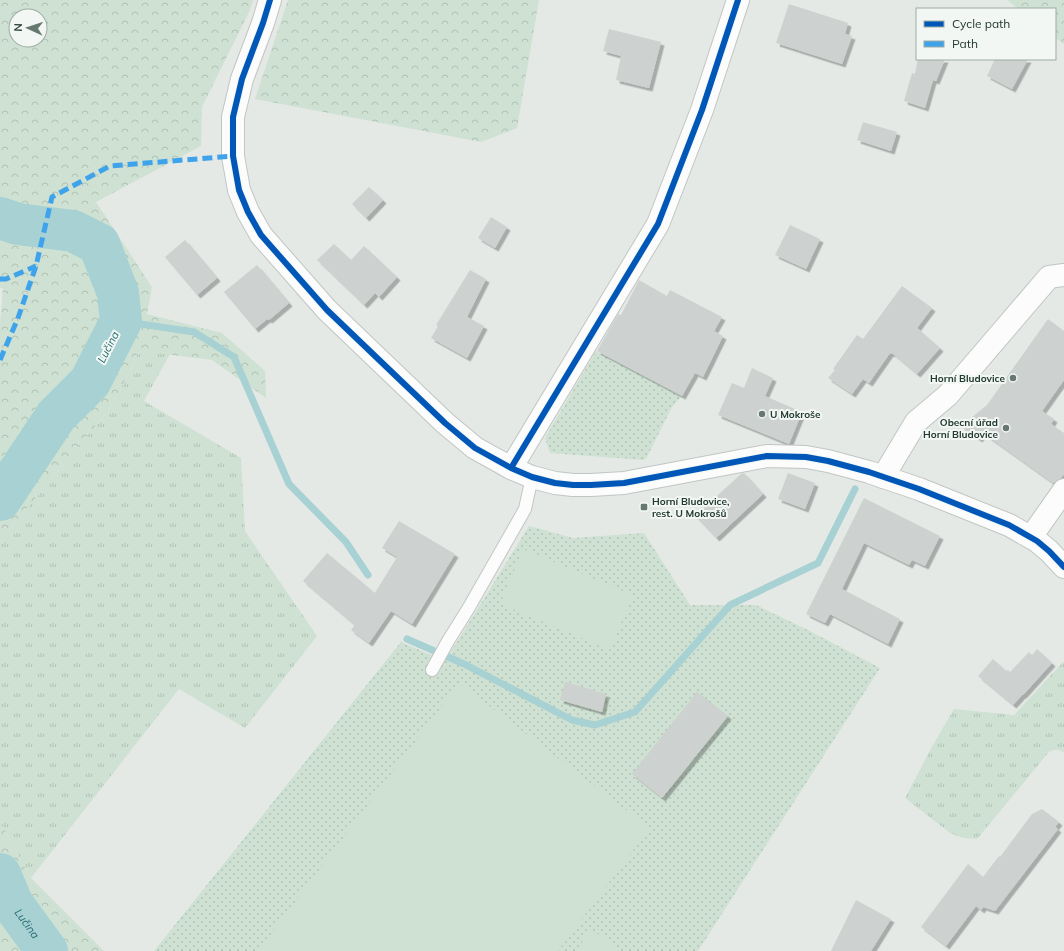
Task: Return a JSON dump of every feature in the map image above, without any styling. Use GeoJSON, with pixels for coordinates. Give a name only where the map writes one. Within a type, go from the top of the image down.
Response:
{"type":"FeatureCollection","features":[{"type":"Feature","properties":{"kind":"street"},"geometry":{"type":"LineString","coordinates":[[270,0],[242,79],[233,117],[232,156],[239,190],[248,212],[262,235],[327,310],[460,436],[476,448],[512,468],[532,477],[544,481],[572,485],[619,484],[767,456],[806,457],[828,461],[926,491],[1010,525],[1031,537],[1049,551],[1064,567]]}},
{"type":"Feature","properties":{"kind":"street"},"geometry":{"type":"LineString","coordinates":[[512,468],[658,224],[702,110],[738,0]]}},
{"type":"Feature","properties":{"kind":"street"},"geometry":{"type":"LineString","coordinates":[[883,477],[916,422],[948,395],[1049,277],[1064,275]]}},
{"type":"Feature","properties":{"kind":"street"},"geometry":{"type":"LineString","coordinates":[[1031,537],[1064,490]]}},
{"type":"Feature","properties":{"kind":"lane"},"geometry":{"type":"LineString","coordinates":[[435,665],[448,640],[468,609],[525,509],[532,477]]}},
{"type":"Feature","properties":{"kind":"green space"},"geometry":{"type":"Polygon","coordinates":[[[0,0],[253,0],[250,10],[202,107],[201,146],[96,202],[152,287],[147,314],[222,333],[265,371],[266,398],[212,360],[141,351],[110,408],[0,541],[0,324],[3,288],[0,288],[0,0]]]}},
{"type":"Feature","properties":{"kind":"green space"},"geometry":{"type":"Polygon","coordinates":[[[288,0],[539,0],[517,128],[481,142],[255,99],[288,0]]]}},
{"type":"Feature","properties":{"kind":"green space"},"geometry":{"type":"Polygon","coordinates":[[[1007,0],[1064,0],[1064,44],[1056,39],[1056,8],[1017,8],[1007,0]]]}},
{"type":"Feature","properties":{"kind":"green space"},"geometry":{"type":"Polygon","coordinates":[[[141,351],[170,354],[144,401],[241,458],[245,531],[317,636],[245,728],[179,689],[31,878],[0,822],[0,541],[110,408],[141,351]]]}},
{"type":"Feature","properties":{"kind":"green space"},"geometry":{"type":"Polygon","coordinates":[[[596,351],[682,396],[672,407],[647,457],[644,460],[550,453],[545,438],[596,351]]]}},
{"type":"Feature","properties":{"kind":"green space"},"geometry":{"type":"Polygon","coordinates":[[[529,526],[573,538],[644,533],[690,605],[756,605],[808,630],[880,668],[698,951],[154,951],[401,642],[445,661],[529,526]]]}},
{"type":"Feature","properties":{"kind":"green space"},"geometry":{"type":"Polygon","coordinates":[[[523,549],[633,595],[610,650],[500,604],[523,549]]]}},
{"type":"Feature","properties":{"kind":"green space"},"geometry":{"type":"Polygon","coordinates":[[[1064,661],[1064,753],[1057,750],[1049,752],[977,839],[963,838],[950,833],[905,798],[954,709],[1014,715],[1064,661]]]}},
{"type":"Feature","properties":{"kind":"green space"},"geometry":{"type":"Polygon","coordinates":[[[459,683],[650,828],[558,951],[258,951],[459,683]]]}},
{"type":"Feature","properties":{"kind":"green space"},"geometry":{"type":"Polygon","coordinates":[[[0,822],[31,878],[104,951],[0,951],[0,822]]]}},
{"type":"Feature","properties":{"kind":"green space"},"geometry":{"type":"Polygon","coordinates":[[[591,929],[622,951],[576,951],[591,929]]]}},
{"type":"Feature","properties":{"kind":"building"},"geometry":{"type":"Polygon","coordinates":[[[789,4],[848,23],[845,34],[852,36],[842,64],[776,43],[789,4]]]}},
{"type":"Feature","properties":{"kind":"building"},"geometry":{"type":"Polygon","coordinates":[[[609,29],[661,42],[649,88],[616,80],[621,56],[603,51],[609,29]]]}},
{"type":"Feature","properties":{"kind":"building"},"geometry":{"type":"Polygon","coordinates":[[[918,60],[945,60],[936,81],[933,80],[925,108],[904,101],[912,73],[915,74],[918,60]]]}},
{"type":"Feature","properties":{"kind":"building"},"geometry":{"type":"Polygon","coordinates":[[[995,60],[1027,60],[1012,89],[987,76],[995,60]]]}},
{"type":"Feature","properties":{"kind":"building"},"geometry":{"type":"Polygon","coordinates":[[[863,122],[897,132],[891,151],[857,140],[863,122]]]}},
{"type":"Feature","properties":{"kind":"building"},"geometry":{"type":"Polygon","coordinates":[[[369,187],[383,200],[366,218],[352,204],[369,187]]]}},
{"type":"Feature","properties":{"kind":"building"},"geometry":{"type":"Polygon","coordinates":[[[491,217],[507,227],[495,248],[478,238],[491,217]]]}},
{"type":"Feature","properties":{"kind":"building"},"geometry":{"type":"Polygon","coordinates":[[[790,225],[820,239],[806,269],[775,255],[790,225]]]}},
{"type":"Feature","properties":{"kind":"building"},"geometry":{"type":"Polygon","coordinates":[[[185,240],[217,278],[197,295],[165,257],[185,240]]]}},
{"type":"Feature","properties":{"kind":"building"},"geometry":{"type":"Polygon","coordinates":[[[334,244],[351,260],[364,246],[397,277],[379,297],[375,293],[364,305],[317,260],[334,244]]]}},
{"type":"Feature","properties":{"kind":"building"},"geometry":{"type":"Polygon","coordinates":[[[257,265],[289,303],[269,320],[267,319],[255,329],[224,292],[257,265]]]}},
{"type":"Feature","properties":{"kind":"building"},"geometry":{"type":"Polygon","coordinates":[[[470,270],[486,279],[467,317],[484,326],[467,358],[431,338],[438,326],[436,325],[470,270]]]}},
{"type":"Feature","properties":{"kind":"building"},"geometry":{"type":"Polygon","coordinates":[[[639,280],[667,296],[670,290],[722,317],[714,331],[723,336],[703,377],[695,373],[682,396],[597,351],[618,314],[621,315],[639,280]]]}},
{"type":"Feature","properties":{"kind":"building"},"geometry":{"type":"Polygon","coordinates":[[[902,286],[932,308],[917,328],[940,348],[917,374],[892,353],[890,353],[869,383],[863,379],[852,394],[828,378],[835,370],[833,369],[857,335],[863,339],[902,286]]]}},
{"type":"Feature","properties":{"kind":"building"},"geometry":{"type":"Polygon","coordinates":[[[1048,319],[1064,331],[1064,380],[1042,411],[1054,419],[1051,424],[1064,433],[1064,474],[1053,483],[983,433],[979,439],[961,426],[987,405],[1048,319]]]}},
{"type":"Feature","properties":{"kind":"building"},"geometry":{"type":"Polygon","coordinates":[[[752,368],[773,378],[765,396],[802,412],[789,444],[718,415],[732,383],[744,388],[752,368]]]}},
{"type":"Feature","properties":{"kind":"building"},"geometry":{"type":"Polygon","coordinates":[[[744,473],[763,494],[716,538],[695,516],[741,474],[744,473]]]}},
{"type":"Feature","properties":{"kind":"building"},"geometry":{"type":"Polygon","coordinates":[[[788,473],[815,483],[805,509],[778,499],[788,473]]]}},
{"type":"Feature","properties":{"kind":"building"},"geometry":{"type":"Polygon","coordinates":[[[864,498],[940,536],[925,566],[912,560],[909,565],[864,543],[842,589],[900,619],[888,644],[830,614],[825,623],[806,614],[864,498]]]}},
{"type":"Feature","properties":{"kind":"building"},"geometry":{"type":"Polygon","coordinates":[[[399,521],[455,554],[412,624],[391,611],[369,643],[351,630],[355,625],[303,581],[327,553],[375,593],[397,557],[382,548],[399,521]]]}},
{"type":"Feature","properties":{"kind":"building"},"geometry":{"type":"Polygon","coordinates":[[[1037,649],[1052,663],[1013,705],[978,676],[993,659],[1006,671],[1008,670],[1010,672],[1029,652],[1032,655],[1037,649]]]}},
{"type":"Feature","properties":{"kind":"building"},"geometry":{"type":"Polygon","coordinates":[[[565,682],[606,694],[602,712],[560,700],[565,682]]]}},
{"type":"Feature","properties":{"kind":"building"},"geometry":{"type":"Polygon","coordinates":[[[697,692],[728,716],[662,798],[632,774],[697,692]]]}},
{"type":"Feature","properties":{"kind":"building"},"geometry":{"type":"Polygon","coordinates":[[[1042,809],[1059,822],[1055,827],[1058,829],[995,911],[983,907],[981,910],[976,906],[946,946],[921,927],[968,864],[983,877],[1032,814],[1042,809]]]}},
{"type":"Feature","properties":{"kind":"building"},"geometry":{"type":"Polygon","coordinates":[[[856,900],[891,919],[871,951],[831,951],[856,900]]]}},
{"type":"Feature","properties":{"kind":"waterway","name":"Lučina"},"geometry":{"type":"LineString","coordinates":[[0,218],[18,224],[73,231],[99,244],[118,293],[121,321],[90,382],[56,416],[0,500]]}},
{"type":"Feature","properties":{"kind":"waterway"},"geometry":{"type":"LineString","coordinates":[[121,321],[194,332],[234,357],[289,484],[346,542],[368,575]]}},
{"type":"Feature","properties":{"kind":"waterway"},"geometry":{"type":"LineString","coordinates":[[407,639],[464,664],[572,720],[595,725],[635,712],[730,605],[818,563],[855,489]]}},
{"type":"Feature","properties":{"kind":"waterway","name":"Lučina"},"geometry":{"type":"LineString","coordinates":[[0,874],[12,903],[47,951]]}},
{"type":"Feature","properties":{"kind":"marked path"},"geometry":{"type":"LineString","coordinates":[[0,360],[18,318],[36,266],[52,197],[110,166],[233,156]]}},
{"type":"Feature","properties":{"kind":"marked path"},"geometry":{"type":"LineString","coordinates":[[0,279],[6,279],[36,266]]}},
{"type":"Feature","properties":{"kind":"cycle path"},"geometry":{"type":"LineString","coordinates":[[270,0],[242,79],[233,117],[233,156],[239,190],[248,212],[261,235],[327,310],[445,423],[475,448],[511,468],[532,477],[555,483],[573,485],[624,483],[767,456],[806,457],[828,461],[869,472],[919,489],[1009,525],[1037,541],[1064,567]]}},
{"type":"Feature","properties":{"kind":"cycle path"},"geometry":{"type":"LineString","coordinates":[[511,468],[658,224],[702,110],[738,0]]}},
{"type":"Feature","properties":{"kind":"place","name":"Horní Bludovice"},"geometry":{"type":"Point","coordinates":[1013,378]}},
{"type":"Feature","properties":{"kind":"place","name":"U Mokroše"},"geometry":{"type":"Point","coordinates":[762,414]}},
{"type":"Feature","properties":{"kind":"place","name":"Obecní úřad Horní Bludovice"},"geometry":{"type":"Point","coordinates":[1006,428]}},
{"type":"Feature","properties":{"kind":"place","name":"Horní Bludovice, rest. U Mokrošů"},"geometry":{"type":"Point","coordinates":[644,507]}}]}
